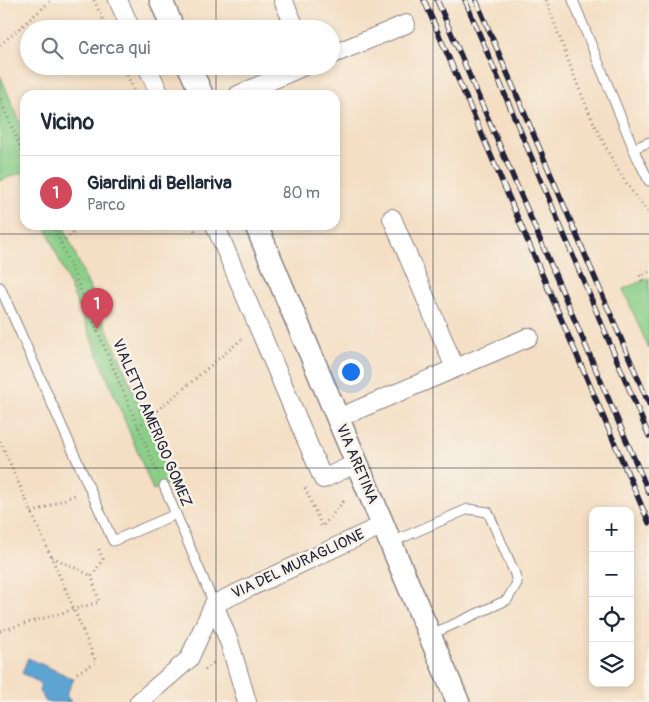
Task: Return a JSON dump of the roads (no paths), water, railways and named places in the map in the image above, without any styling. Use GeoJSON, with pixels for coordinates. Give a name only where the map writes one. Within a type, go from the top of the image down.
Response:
{"type":"FeatureCollection","features":[{"type":"Feature","properties":{"kind":"street"},"geometry":{"type":"LineString","coordinates":[[118,0],[127,20]]}},
{"type":"Feature","properties":{"kind":"street"},"geometry":{"type":"LineString","coordinates":[[161,0],[169,20]]}},
{"type":"Feature","properties":{"kind":"street"},"geometry":{"type":"LineString","coordinates":[[283,0],[292,20]]}},
{"type":"Feature","properties":{"kind":"street"},"geometry":{"type":"LineString","coordinates":[[340,51],[406,24]]}},
{"type":"Feature","properties":{"kind":"street"},"geometry":{"type":"LineString","coordinates":[[151,75],[158,90]]}},
{"type":"Feature","properties":{"kind":"street"},"geometry":{"type":"LineString","coordinates":[[193,75],[200,90]]}},
{"type":"Feature","properties":{"kind":"street"},"geometry":{"type":"LineString","coordinates":[[249,90],[284,75]]}},
{"type":"Feature","properties":{"kind":"street"},"geometry":{"type":"LineString","coordinates":[[392,218],[455,368]]}},
{"type":"Feature","properties":{"kind":"street"},"geometry":{"type":"LineString","coordinates":[[217,230],[323,479],[357,464]]}},
{"type":"Feature","properties":{"kind":"street","name":"VIA ARETINA"},"geometry":{"type":"LineString","coordinates":[[258,230],[458,702]]}},
{"type":"Feature","properties":{"kind":"street"},"geometry":{"type":"LineString","coordinates":[[338,418],[529,337]]}},
{"type":"Feature","properties":{"kind":"street","name":"VIA DEL MURAGLIONE"},"geometry":{"type":"LineString","coordinates":[[214,604],[386,534]]}},
{"type":"Feature","properties":{"kind":"street"},"geometry":{"type":"LineString","coordinates":[[138,702],[189,659],[214,604]]}},
{"type":"Feature","properties":{"kind":"street"},"geometry":{"type":"LineString","coordinates":[[214,604],[230,644],[248,702]]}},
{"type":"Feature","properties":{"kind":"lane"},"geometry":{"type":"LineString","coordinates":[[574,0],[633,149],[649,181]]}},
{"type":"Feature","properties":{"kind":"lane"},"geometry":{"type":"LineString","coordinates":[[633,149],[649,142]]}},
{"type":"Feature","properties":{"kind":"lane"},"geometry":{"type":"LineString","coordinates":[[0,287],[113,540],[176,514]]}},
{"type":"Feature","properties":{"kind":"lane","name":"VIALETTO AMERIGO GOMEZ"},"geometry":{"type":"LineString","coordinates":[[164,486],[214,604]]}},
{"type":"Feature","properties":{"kind":"lane"},"geometry":{"type":"LineString","coordinates":[[386,534],[468,509],[488,512],[515,574],[517,583],[507,600],[429,635]]}},
{"type":"Feature","properties":{"kind":"water"},"geometry":{"type":"Polygon","coordinates":[[[28,658],[74,679],[66,695],[71,702],[46,702],[40,692],[40,683],[22,673],[28,658]]]}},
{"type":"Feature","properties":{"kind":"railway"},"geometry":{"type":"LineString","coordinates":[[424,0],[649,523]]}},
{"type":"Feature","properties":{"kind":"railway"},"geometry":{"type":"LineString","coordinates":[[437,0],[649,493]]}},
{"type":"Feature","properties":{"kind":"railway"},"geometry":{"type":"LineString","coordinates":[[465,0],[649,436]]}},
{"type":"Feature","properties":{"kind":"railway"},"geometry":{"type":"LineString","coordinates":[[476,0],[649,404]]}},
{"type":"Feature","properties":{"kind":"place","name":"Giardini di Bellariva"},"geometry":{"type":"Point","coordinates":[97,329]}}]}
